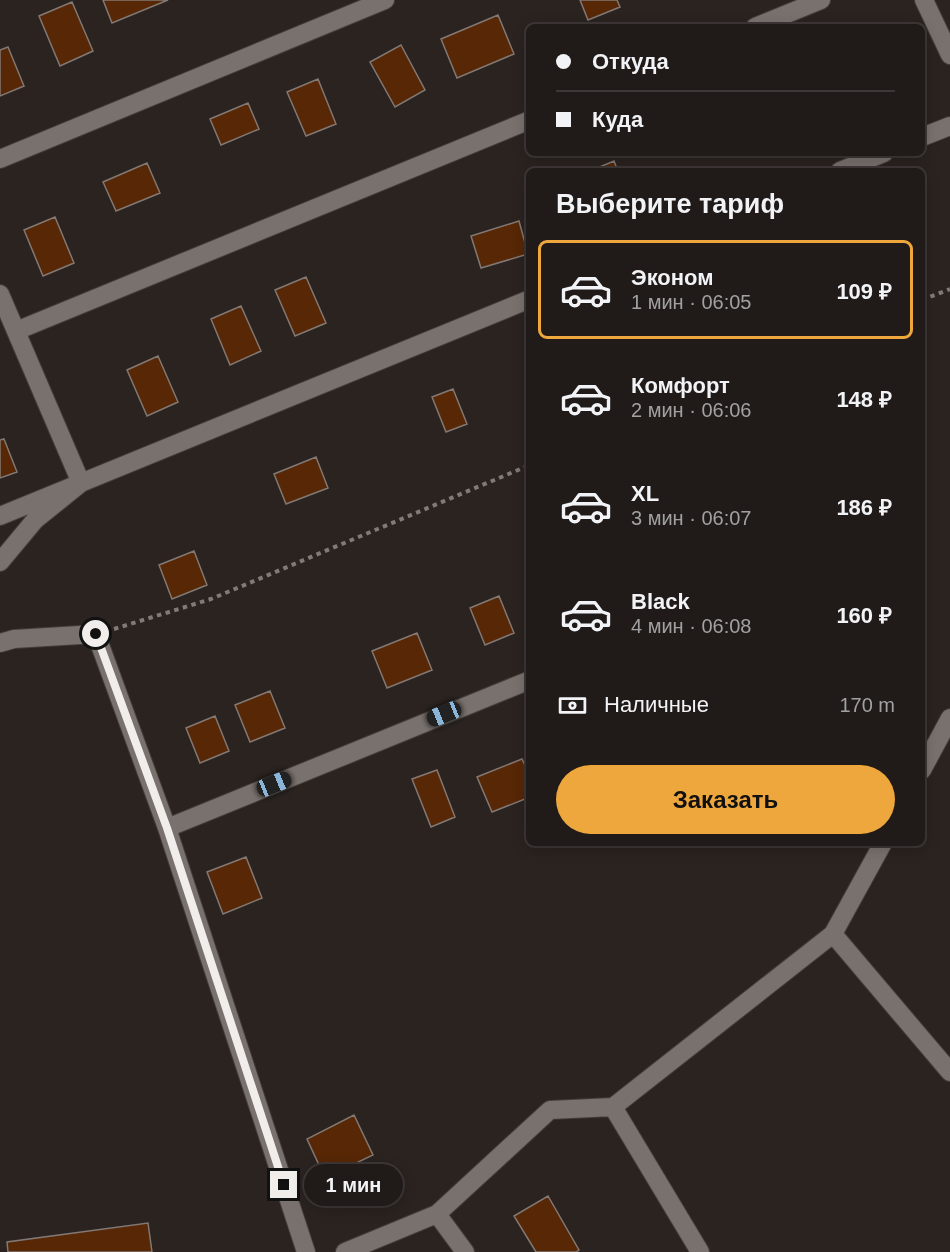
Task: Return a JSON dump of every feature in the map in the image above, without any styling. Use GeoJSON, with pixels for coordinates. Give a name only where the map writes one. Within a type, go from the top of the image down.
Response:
{"type":"FeatureCollection","features":[{"type":"Feature","properties":{"kind":"street"},"geometry":{"type":"LineString","coordinates":[[0,159],[385,0]]}},
{"type":"Feature","properties":{"kind":"street"},"geometry":{"type":"LineString","coordinates":[[762,24],[821,0]]}},
{"type":"Feature","properties":{"kind":"street"},"geometry":{"type":"LineString","coordinates":[[924,0],[950,55]]}},
{"type":"Feature","properties":{"kind":"street"},"geometry":{"type":"LineString","coordinates":[[16,331],[526,122]]}},
{"type":"Feature","properties":{"kind":"street"},"geometry":{"type":"LineString","coordinates":[[925,136],[950,126]]}},
{"type":"Feature","properties":{"kind":"street"},"geometry":{"type":"LineString","coordinates":[[847,168],[877,156]]}},
{"type":"Feature","properties":{"kind":"street"},"geometry":{"type":"LineString","coordinates":[[0,294],[81,483]]}},
{"type":"Feature","properties":{"kind":"street"},"geometry":{"type":"LineString","coordinates":[[0,516],[526,301]]}},
{"type":"Feature","properties":{"kind":"street"},"geometry":{"type":"LineString","coordinates":[[0,562],[35,520],[81,483]]}},
{"type":"Feature","properties":{"kind":"street"},"geometry":{"type":"LineString","coordinates":[[0,643],[14,639],[96,634],[167,828],[306,1252]]}},
{"type":"Feature","properties":{"kind":"street"},"geometry":{"type":"LineString","coordinates":[[167,828],[526,682]]}},
{"type":"Feature","properties":{"kind":"street"},"geometry":{"type":"LineString","coordinates":[[925,764],[950,718]]}},
{"type":"Feature","properties":{"kind":"street"},"geometry":{"type":"LineString","coordinates":[[345,1252],[437,1214],[550,1110],[614,1107],[833,934],[881,846]]}},
{"type":"Feature","properties":{"kind":"street"},"geometry":{"type":"LineString","coordinates":[[833,934],[950,1072]]}},
{"type":"Feature","properties":{"kind":"street"},"geometry":{"type":"LineString","coordinates":[[614,1107],[700,1252]]}},
{"type":"Feature","properties":{"kind":"street"},"geometry":{"type":"LineString","coordinates":[[437,1214],[465,1252]]}},
{"type":"Feature","properties":{"kind":"path"},"geometry":{"type":"LineString","coordinates":[[925,299],[950,288]]}},
{"type":"Feature","properties":{"kind":"path"},"geometry":{"type":"LineString","coordinates":[[96,634],[211,599],[526,467]]}},
{"type":"Feature","properties":{"kind":"building"},"geometry":{"type":"Polygon","coordinates":[[[103,0],[168,0],[112,23],[103,0]]]}},
{"type":"Feature","properties":{"kind":"building"},"geometry":{"type":"Polygon","coordinates":[[[580,0],[617,0],[620,7],[588,20],[580,0]]]}},
{"type":"Feature","properties":{"kind":"building"},"geometry":{"type":"Polygon","coordinates":[[[72,2],[93,51],[60,66],[39,16],[72,2]]]}},
{"type":"Feature","properties":{"kind":"building"},"geometry":{"type":"Polygon","coordinates":[[[498,15],[514,54],[457,78],[441,39],[498,15]]]}},
{"type":"Feature","properties":{"kind":"building"},"geometry":{"type":"Polygon","coordinates":[[[401,45],[425,90],[395,107],[370,62],[401,45]]]}},
{"type":"Feature","properties":{"kind":"building"},"geometry":{"type":"Polygon","coordinates":[[[8,47],[24,86],[0,96],[0,50],[8,47]]]}},
{"type":"Feature","properties":{"kind":"building"},"geometry":{"type":"Polygon","coordinates":[[[318,79],[336,124],[306,136],[287,92],[318,79]]]}},
{"type":"Feature","properties":{"kind":"building"},"geometry":{"type":"Polygon","coordinates":[[[248,103],[259,129],[221,145],[210,119],[248,103]]]}},
{"type":"Feature","properties":{"kind":"building"},"geometry":{"type":"Polygon","coordinates":[[[614,161],[617,168],[597,168],[614,161]]]}},
{"type":"Feature","properties":{"kind":"building"},"geometry":{"type":"Polygon","coordinates":[[[147,163],[160,193],[116,211],[103,182],[147,163]]]}},
{"type":"Feature","properties":{"kind":"building"},"geometry":{"type":"Polygon","coordinates":[[[55,217],[74,263],[43,276],[24,230],[55,217]]]}},
{"type":"Feature","properties":{"kind":"building"},"geometry":{"type":"Polygon","coordinates":[[[519,221],[526,255],[481,268],[471,236],[519,221]]]}},
{"type":"Feature","properties":{"kind":"building"},"geometry":{"type":"Polygon","coordinates":[[[306,277],[326,323],[295,336],[275,290],[306,277]]]}},
{"type":"Feature","properties":{"kind":"building"},"geometry":{"type":"Polygon","coordinates":[[[241,306],[261,351],[230,365],[211,319],[241,306]]]}},
{"type":"Feature","properties":{"kind":"building"},"geometry":{"type":"Polygon","coordinates":[[[158,356],[178,402],[147,416],[127,370],[158,356]]]}},
{"type":"Feature","properties":{"kind":"building"},"geometry":{"type":"Polygon","coordinates":[[[453,389],[467,424],[446,432],[432,397],[453,389]]]}},
{"type":"Feature","properties":{"kind":"building"},"geometry":{"type":"Polygon","coordinates":[[[4,439],[17,472],[0,478],[0,440],[4,439]]]}},
{"type":"Feature","properties":{"kind":"building"},"geometry":{"type":"Polygon","coordinates":[[[316,457],[328,488],[286,504],[274,474],[316,457]]]}},
{"type":"Feature","properties":{"kind":"building"},"geometry":{"type":"Polygon","coordinates":[[[194,551],[207,585],[172,599],[159,565],[194,551]]]}},
{"type":"Feature","properties":{"kind":"building"},"geometry":{"type":"Polygon","coordinates":[[[499,596],[514,633],[485,645],[470,608],[499,596]]]}},
{"type":"Feature","properties":{"kind":"building"},"geometry":{"type":"Polygon","coordinates":[[[417,633],[432,670],[387,688],[372,651],[417,633]]]}},
{"type":"Feature","properties":{"kind":"building"},"geometry":{"type":"Polygon","coordinates":[[[270,691],[285,728],[250,742],[235,705],[270,691]]]}},
{"type":"Feature","properties":{"kind":"building"},"geometry":{"type":"Polygon","coordinates":[[[215,716],[229,751],[200,763],[186,728],[215,716]]]}},
{"type":"Feature","properties":{"kind":"building"},"geometry":{"type":"Polygon","coordinates":[[[522,759],[526,768],[526,799],[492,812],[477,777],[522,759]]]}},
{"type":"Feature","properties":{"kind":"building"},"geometry":{"type":"Polygon","coordinates":[[[437,770],[455,817],[431,827],[412,779],[437,770]]]}},
{"type":"Feature","properties":{"kind":"building"},"geometry":{"type":"Polygon","coordinates":[[[246,857],[262,898],[223,914],[207,872],[246,857]]]}},
{"type":"Feature","properties":{"kind":"building"},"geometry":{"type":"Polygon","coordinates":[[[354,1115],[373,1155],[325,1178],[307,1139],[354,1115]]]}},
{"type":"Feature","properties":{"kind":"building"},"geometry":{"type":"Polygon","coordinates":[[[548,1196],[579,1250],[576,1252],[536,1252],[514,1216],[548,1196]]]}},
{"type":"Feature","properties":{"kind":"building"},"geometry":{"type":"Polygon","coordinates":[[[148,1223],[152,1252],[8,1252],[7,1242],[148,1223]]]}},
{"type":"Feature","properties":{"kind":"route"},"geometry":{"type":"LineString","coordinates":[[96,634],[167,828],[284,1185]]}}]}
